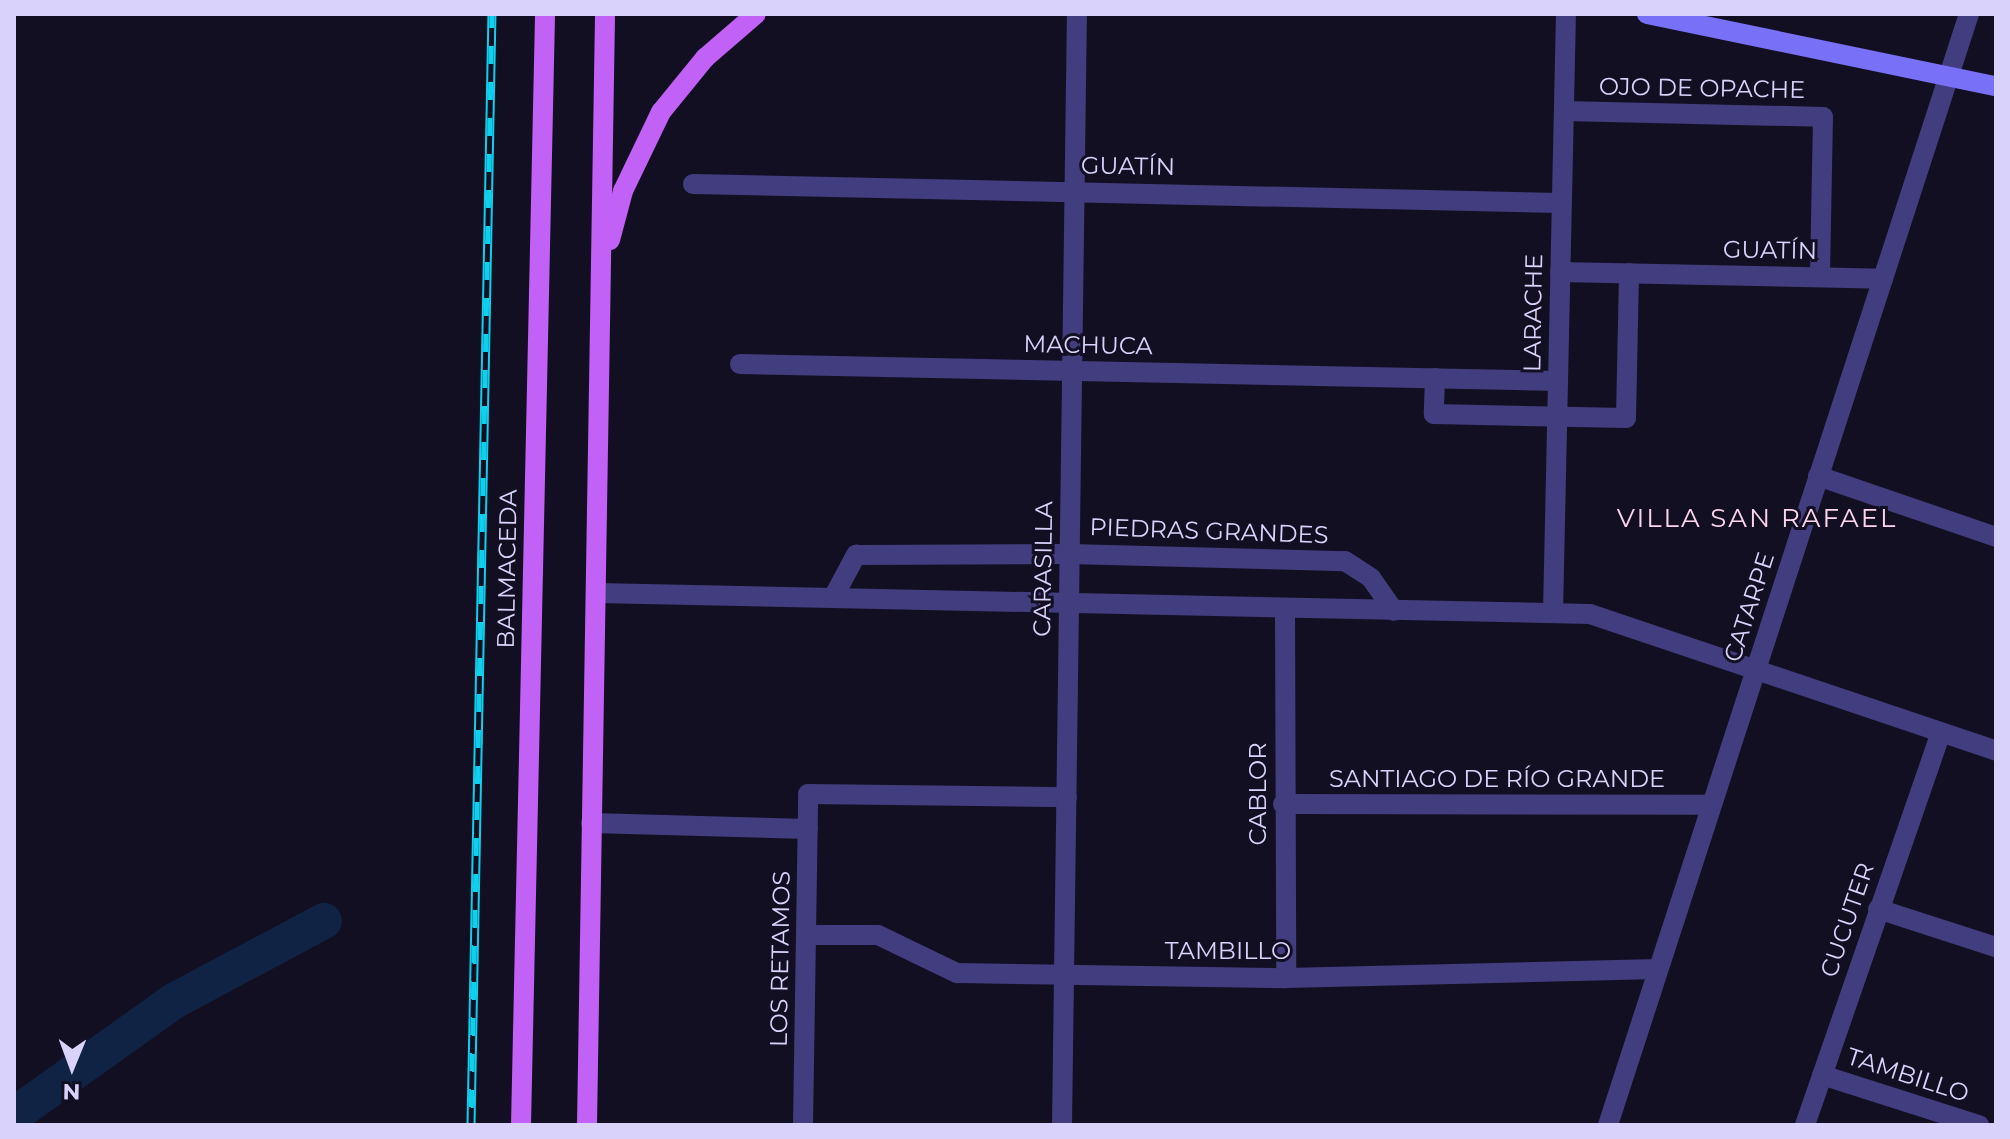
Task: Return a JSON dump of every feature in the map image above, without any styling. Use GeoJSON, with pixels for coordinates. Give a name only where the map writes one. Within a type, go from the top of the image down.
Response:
{"type":"FeatureCollection","features":[{"type":"Feature","properties":{"kind":"main road","name":"BALMACEDA"},"geometry":{"type":"LineString","coordinates":[[521,1125],[545,14]]}},
{"type":"Feature","properties":{"kind":"main road"},"geometry":{"type":"LineString","coordinates":[[587,1125],[605,14]]}},
{"type":"Feature","properties":{"kind":"main road"},"geometry":{"type":"LineString","coordinates":[[603,267],[623,191],[655,121],[705,58],[756,14]]}},
{"type":"Feature","properties":{"kind":"main road"},"geometry":{"type":"LineString","coordinates":[[1647,14],[1996,86]]}},
{"type":"Feature","properties":{"kind":"street","name":"CARASILLA"},"geometry":{"type":"LineString","coordinates":[[1062,1125],[1077,14]]}},
{"type":"Feature","properties":{"kind":"street","name":"LARACHE"},"geometry":{"type":"LineString","coordinates":[[1553,613],[1566,14]]}},
{"type":"Feature","properties":{"kind":"street","name":"CATARPE"},"geometry":{"type":"LineString","coordinates":[[1608,1125],[1969,14]]}},
{"type":"Feature","properties":{"kind":"street","name":"OJO DE OPACHE"},"geometry":{"type":"LineString","coordinates":[[1564,111],[1823,117],[1820,277]]}},
{"type":"Feature","properties":{"kind":"street","name":"GUATÍN"},"geometry":{"type":"LineString","coordinates":[[693,184],[1561,203]]}},
{"type":"Feature","properties":{"kind":"street","name":"GUATÍN"},"geometry":{"type":"LineString","coordinates":[[1560,272],[1883,279]]}},
{"type":"Feature","properties":{"kind":"street"},"geometry":{"type":"LineString","coordinates":[[1435,378],[1434,414],[1626,418],[1629,273]]}},
{"type":"Feature","properties":{"kind":"street","name":"MACHUCA"},"geometry":{"type":"LineString","coordinates":[[740,364],[1558,381]]}},
{"type":"Feature","properties":{"kind":"street"},"geometry":{"type":"LineString","coordinates":[[1818,476],[1996,537]]}},
{"type":"Feature","properties":{"kind":"street","name":"PIEDRAS GRANDES"},"geometry":{"type":"LineString","coordinates":[[834,596],[856,555],[1069,554],[1345,561],[1371,578],[1394,611]]}},
{"type":"Feature","properties":{"kind":"street"},"geometry":{"type":"LineString","coordinates":[[597,593],[834,596],[1069,608],[1590,614],[1996,751]]}},
{"type":"Feature","properties":{"kind":"street","name":"CABLOR"},"geometry":{"type":"LineString","coordinates":[[1285,610],[1283,804],[1286,978]]}},
{"type":"Feature","properties":{"kind":"street","name":"CUCUTER"},"geometry":{"type":"LineString","coordinates":[[1805,1125],[1941,733]]}},
{"type":"Feature","properties":{"kind":"street","name":"LOS RETAMOS"},"geometry":{"type":"LineString","coordinates":[[803,1125],[808,794],[1067,797]]}},
{"type":"Feature","properties":{"kind":"street","name":"SANTIAGO DE RÍO GRANDE"},"geometry":{"type":"LineString","coordinates":[[1283,804],[1711,805]]}},
{"type":"Feature","properties":{"kind":"street"},"geometry":{"type":"LineString","coordinates":[[591,823],[808,829]]}},
{"type":"Feature","properties":{"kind":"street"},"geometry":{"type":"LineString","coordinates":[[1878,909],[1996,947]]}},
{"type":"Feature","properties":{"kind":"street","name":"TAMBILLO"},"geometry":{"type":"LineString","coordinates":[[806,935],[878,935],[957,973],[1286,978],[1658,969]]}},
{"type":"Feature","properties":{"kind":"street","name":"TAMBILLO"},"geometry":{"type":"LineString","coordinates":[[1822,1075],[1979,1125]]}},
{"type":"Feature","properties":{"kind":"waterway"},"geometry":{"type":"LineString","coordinates":[[14,1115],[174,1001],[324,921]]}},
{"type":"Feature","properties":{"kind":"railway"},"geometry":{"type":"LineString","coordinates":[[471,1125],[492,14]]}},
{"type":"Feature","properties":{"kind":"district","name":"VILLA SAN RAFAEL"},"geometry":{"type":"Point","coordinates":[1757,519]}}]}
